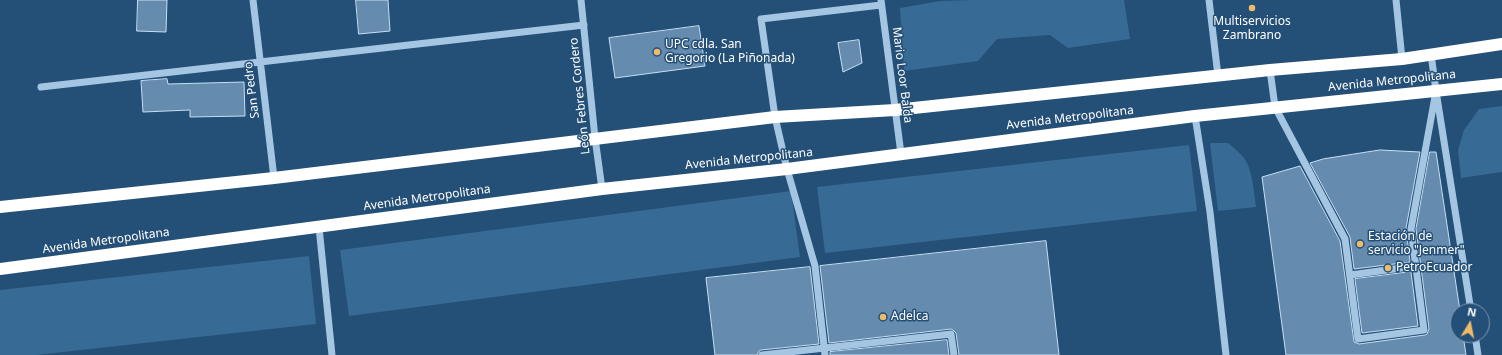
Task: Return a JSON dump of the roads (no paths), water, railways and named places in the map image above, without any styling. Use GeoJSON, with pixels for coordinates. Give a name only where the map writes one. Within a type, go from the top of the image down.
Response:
{"type":"FeatureCollection","features":[{"type":"Feature","properties":{"kind":"highway"},"geometry":{"type":"LineString","coordinates":[[0,207],[274,178],[775,117],[895,110],[1270,70],[1402,59],[1502,44]]}},
{"type":"Feature","properties":{"kind":"highway","name":"Avenida Metropolitana"},"geometry":{"type":"LineString","coordinates":[[0,269],[602,189],[787,169],[1195,116],[1502,84]]}},
{"type":"Feature","properties":{"kind":"street","name":"San Pedro"},"geometry":{"type":"LineString","coordinates":[[253,0],[274,178]]}},
{"type":"Feature","properties":{"kind":"street","name":"León Febres Cordero"},"geometry":{"type":"LineString","coordinates":[[581,0],[595,138],[602,189]]}},
{"type":"Feature","properties":{"kind":"street"},"geometry":{"type":"LineString","coordinates":[[1210,0],[1218,76]]}},
{"type":"Feature","properties":{"kind":"street"},"geometry":{"type":"LineString","coordinates":[[1396,0],[1402,59]]}},
{"type":"Feature","properties":{"kind":"street"},"geometry":{"type":"LineString","coordinates":[[824,352],[815,266],[787,169],[775,117],[761,19],[881,2]]}},
{"type":"Feature","properties":{"kind":"street","name":"Mario Loor Balda"},"geometry":{"type":"LineString","coordinates":[[881,2],[901,154]]}},
{"type":"Feature","properties":{"kind":"street"},"geometry":{"type":"LineString","coordinates":[[40,87],[584,25]]}},
{"type":"Feature","properties":{"kind":"street"},"geometry":{"type":"LineString","coordinates":[[1431,54],[1470,303]]}},
{"type":"Feature","properties":{"kind":"street"},"geometry":{"type":"LineString","coordinates":[[1270,70],[1275,107],[1345,239],[1358,339],[1424,330],[1411,230],[1436,91]]}},
{"type":"Feature","properties":{"kind":"street"},"geometry":{"type":"LineString","coordinates":[[1195,116],[1209,202],[1226,355]]}},
{"type":"Feature","properties":{"kind":"street"},"geometry":{"type":"LineString","coordinates":[[320,227],[332,355]]}},
{"type":"Feature","properties":{"kind":"street"},"geometry":{"type":"LineString","coordinates":[[1350,275],[1416,266]]}},
{"type":"Feature","properties":{"kind":"street"},"geometry":{"type":"LineString","coordinates":[[762,355],[824,352],[951,334],[954,355]]}},
{"type":"Feature","properties":{"kind":"street"},"geometry":{"type":"LineString","coordinates":[[1476,343],[1478,355]]}},
{"type":"Feature","properties":{"kind":"place","name":"Multiservicios Zambrano"},"geometry":{"type":"Point","coordinates":[1252,8]}},
{"type":"Feature","properties":{"kind":"place","name":"UPC cdla. San Gregorio (La Piñonada)"},"geometry":{"type":"Point","coordinates":[657,52]}},
{"type":"Feature","properties":{"kind":"place","name":"Estación de servicio \"Jenmer\""},"geometry":{"type":"Point","coordinates":[1360,244]}},
{"type":"Feature","properties":{"kind":"place","name":"PetroEcuador"},"geometry":{"type":"Point","coordinates":[1388,268]}},
{"type":"Feature","properties":{"kind":"place","name":"Adelca"},"geometry":{"type":"Point","coordinates":[883,317]}}]}
